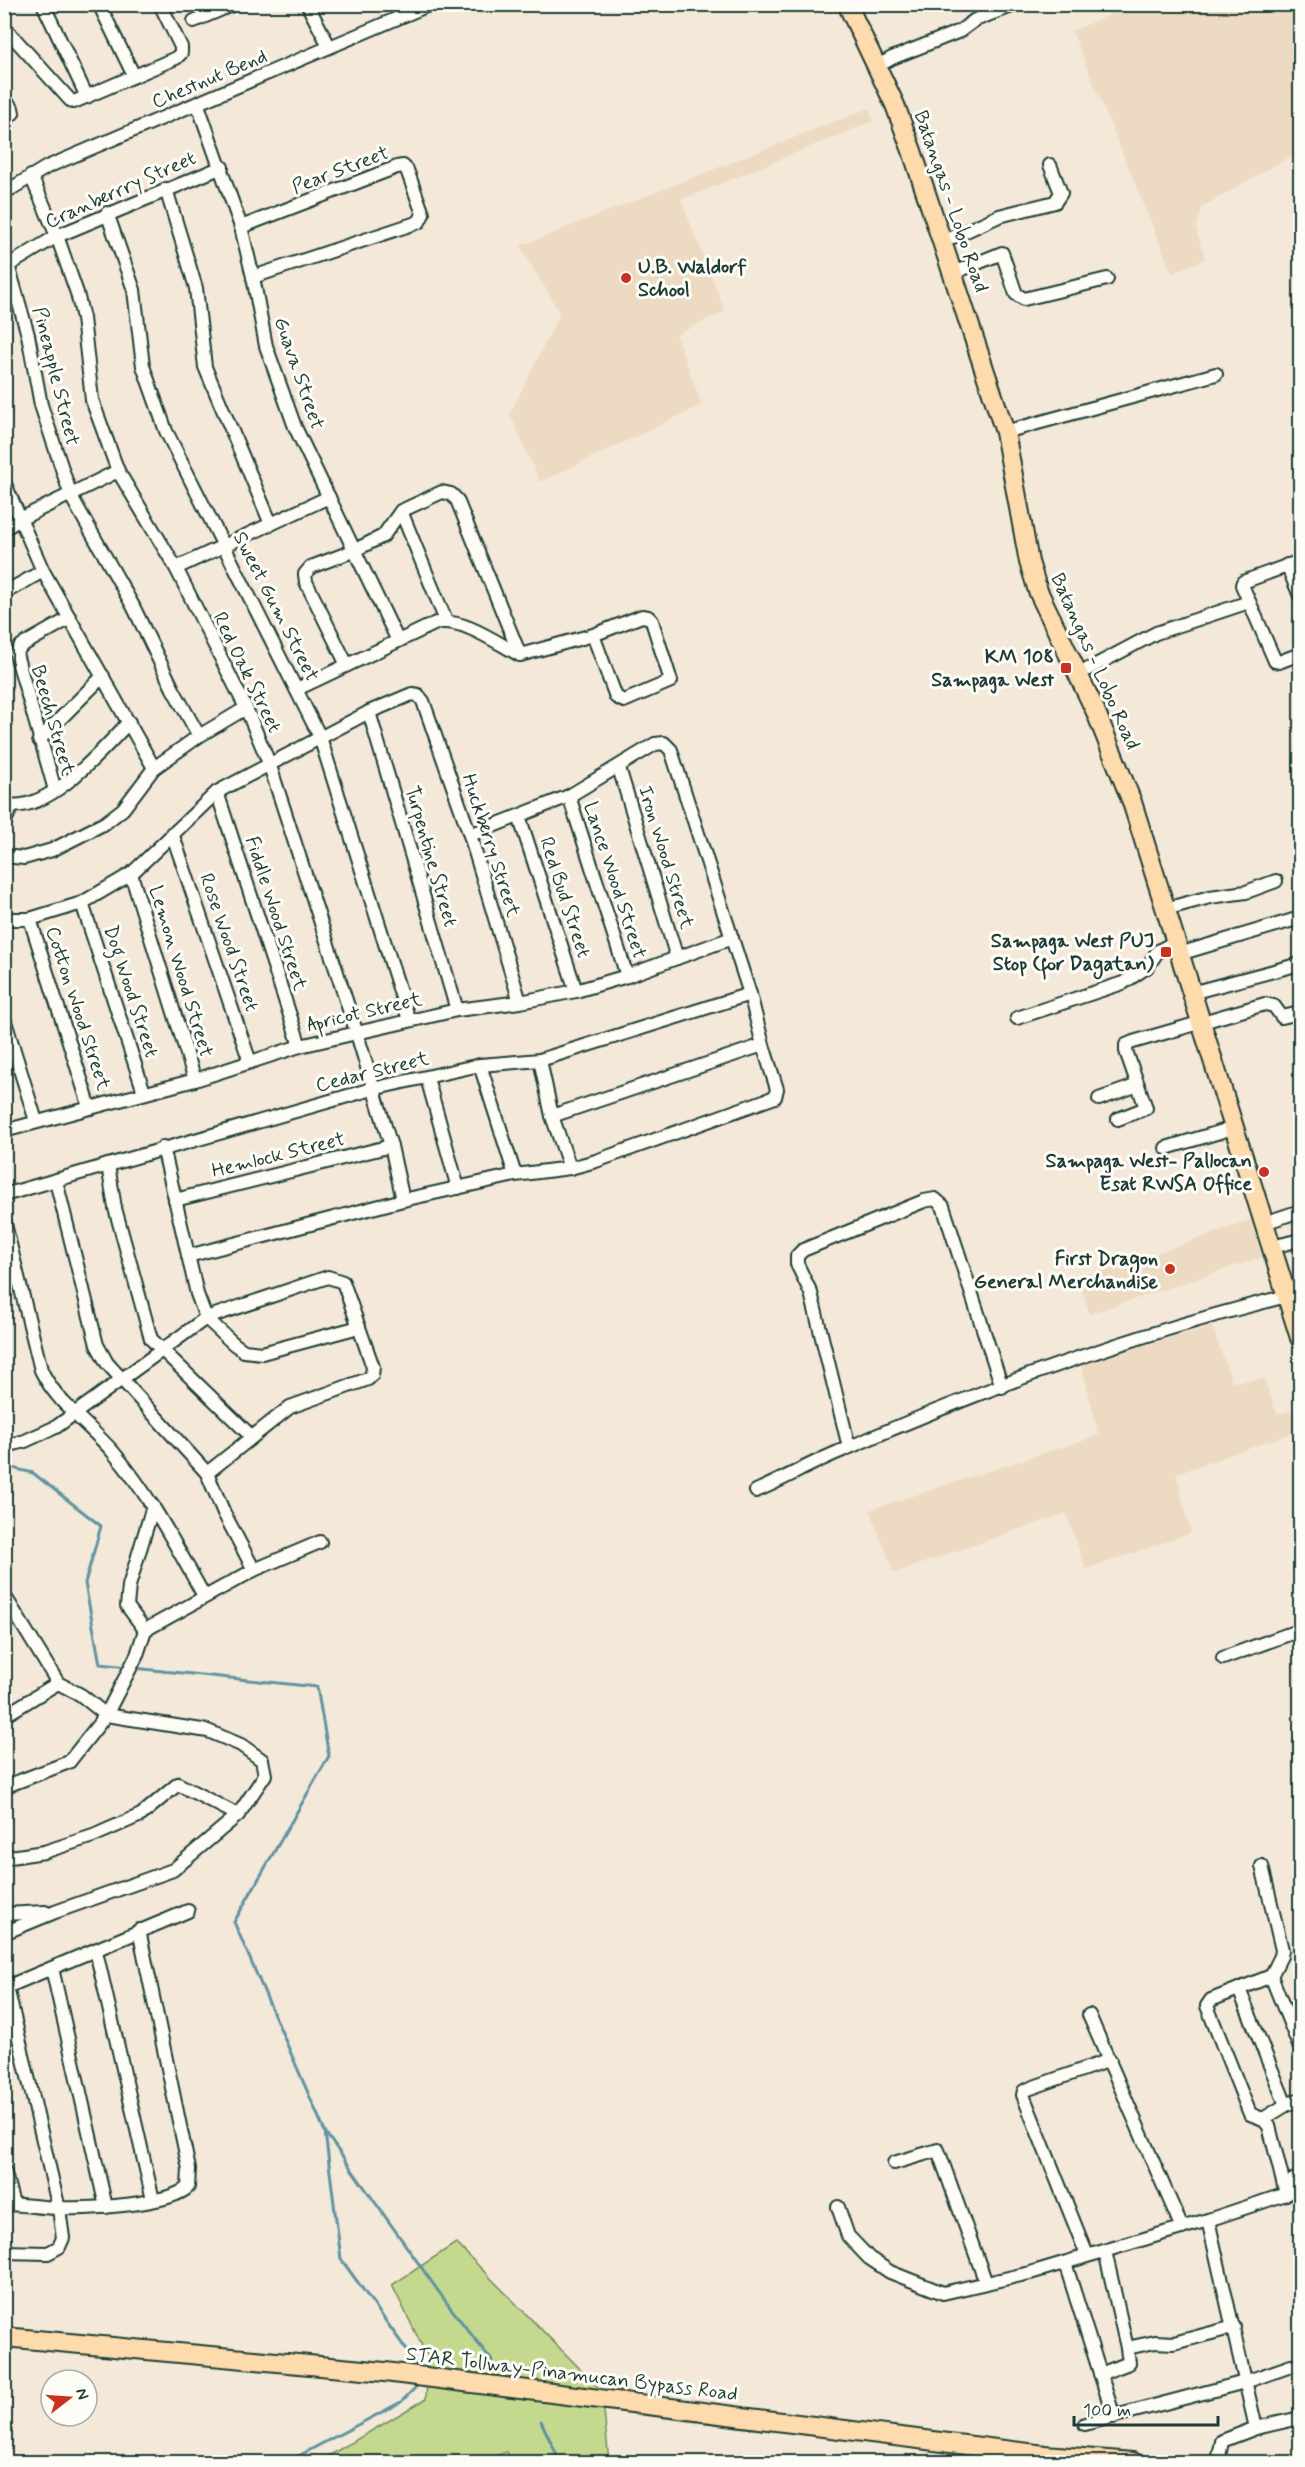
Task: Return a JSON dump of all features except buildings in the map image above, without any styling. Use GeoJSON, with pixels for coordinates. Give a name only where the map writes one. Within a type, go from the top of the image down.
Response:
{"type":"FeatureCollection","features":[{"type":"Feature","properties":{"kind":"main road","name":"Batangas - Lobo Road"},"geometry":{"type":"LineString","coordinates":[[847,4],[878,66],[910,143],[1005,432],[1029,562],[1038,591],[1095,710],[1132,802],[1300,1338]]}},
{"type":"Feature","properties":{"kind":"main road","name":"STAR Tollway-Pinamucan Bypass Road"},"geometry":{"type":"LineString","coordinates":[[4,2337],[385,2372],[1045,2455],[1133,2463]]}},
{"type":"Feature","properties":{"kind":"street"},"geometry":{"type":"LineString","coordinates":[[43,4],[87,97]]}},
{"type":"Feature","properties":{"kind":"street"},"geometry":{"type":"LineString","coordinates":[[99,4],[134,76]]}},
{"type":"Feature","properties":{"kind":"street"},"geometry":{"type":"LineString","coordinates":[[4,27],[74,102],[176,58],[181,53],[181,47],[160,4]]}},
{"type":"Feature","properties":{"kind":"street"},"geometry":{"type":"LineString","coordinates":[[194,21],[234,4]]}},
{"type":"Feature","properties":{"kind":"street"},"geometry":{"type":"LineString","coordinates":[[307,4],[329,46]]}},
{"type":"Feature","properties":{"kind":"street","name":"Chestnut Bend"},"geometry":{"type":"LineString","coordinates":[[4,193],[31,176],[431,4]]}},
{"type":"Feature","properties":{"kind":"street"},"geometry":{"type":"LineString","coordinates":[[878,66],[931,42],[960,32],[975,20],[1017,4]]}},
{"type":"Feature","properties":{"kind":"street"},"geometry":{"type":"LineString","coordinates":[[4,99],[12,108],[13,113],[4,121]]}},
{"type":"Feature","properties":{"kind":"street","name":"Guava Street"},"geometry":{"type":"LineString","coordinates":[[198,105],[222,167],[241,227],[266,346],[295,427],[398,641]]}},
{"type":"Feature","properties":{"kind":"street"},"geometry":{"type":"LineString","coordinates":[[942,242],[999,216],[1055,202],[1061,193],[1050,165]]}},
{"type":"Feature","properties":{"kind":"street","name":"Pear Street"},"geometry":{"type":"LineString","coordinates":[[241,227],[398,166],[403,166],[407,170],[423,214],[419,222],[253,277]]}},
{"type":"Feature","properties":{"kind":"street","name":"Cranberrry Street"},"geometry":{"type":"LineString","coordinates":[[6,266],[57,236],[107,213],[222,167]]}},
{"type":"Feature","properties":{"kind":"street","name":"Red Oak Street"},"geometry":{"type":"LineString","coordinates":[[31,176],[57,236],[83,318],[92,400],[118,471],[176,568],[246,708],[269,763],[357,1034],[391,1146],[403,1200]]}},
{"type":"Feature","properties":{"kind":"street"},"geometry":{"type":"LineString","coordinates":[[166,189],[196,288],[206,367],[271,524]]}},
{"type":"Feature","properties":{"kind":"street","name":"Sweet Gum Street"},"geometry":{"type":"LineString","coordinates":[[107,213],[134,290],[143,366],[166,431],[321,737],[409,1020]]}},
{"type":"Feature","properties":{"kind":"street"},"geometry":{"type":"LineString","coordinates":[[953,273],[1002,253],[1016,294],[1024,299],[1107,279]]}},
{"type":"Feature","properties":{"kind":"street","name":"Pineapple Street"},"geometry":{"type":"LineString","coordinates":[[6,266],[28,334],[41,405],[71,496],[133,606],[173,689],[199,736]]}},
{"type":"Feature","properties":{"kind":"street"},"geometry":{"type":"LineString","coordinates":[[1005,432],[1216,374]]}},
{"type":"Feature","properties":{"kind":"street"},"geometry":{"type":"LineString","coordinates":[[4,529],[118,471]]}},
{"type":"Feature","properties":{"kind":"street"},"geometry":{"type":"LineString","coordinates":[[4,482],[43,571],[154,768]]}},
{"type":"Feature","properties":{"kind":"street"},"geometry":{"type":"LineString","coordinates":[[346,665],[306,582],[305,574],[311,567],[353,551],[382,536],[401,511],[442,492],[451,494],[457,500],[520,655]]}},
{"type":"Feature","properties":{"kind":"street"},"geometry":{"type":"LineString","coordinates":[[176,568],[328,497]]}},
{"type":"Feature","properties":{"kind":"street"},"geometry":{"type":"LineString","coordinates":[[401,511],[446,621]]}},
{"type":"Feature","properties":{"kind":"street"},"geometry":{"type":"LineString","coordinates":[[1300,561],[1243,582],[1249,602],[1275,661],[1280,662],[1300,654]]}},
{"type":"Feature","properties":{"kind":"street"},"geometry":{"type":"LineString","coordinates":[[1287,565],[1300,596]]}},
{"type":"Feature","properties":{"kind":"street"},"geometry":{"type":"LineString","coordinates":[[4,593],[43,571]]}},
{"type":"Feature","properties":{"kind":"street"},"geometry":{"type":"LineString","coordinates":[[1077,675],[1156,633],[1249,602]]}},
{"type":"Feature","properties":{"kind":"street"},"geometry":{"type":"LineString","coordinates":[[297,688],[446,621],[461,624],[520,655],[593,634],[642,616],[652,621],[671,681],[624,701],[619,700],[593,634]]}},
{"type":"Feature","properties":{"kind":"street","name":"Beech Street"},"geometry":{"type":"LineString","coordinates":[[54,790],[16,654],[21,646],[70,618]]}},
{"type":"Feature","properties":{"kind":"street"},"geometry":{"type":"LineString","coordinates":[[39,740],[104,676]]}},
{"type":"Feature","properties":{"kind":"street","name":"Huckberry Street"},"geometry":{"type":"LineString","coordinates":[[369,712],[412,694],[418,695],[423,701],[470,835],[520,1002]]}},
{"type":"Feature","properties":{"kind":"street"},"geometry":{"type":"LineString","coordinates":[[4,856],[24,858],[52,850],[105,823],[123,809],[154,768],[199,736],[246,708]]}},
{"type":"Feature","properties":{"kind":"street"},"geometry":{"type":"LineString","coordinates":[[4,919],[30,919],[82,903],[131,874],[217,792],[369,712]]}},
{"type":"Feature","properties":{"kind":"street","name":"Turpentine Street"},"geometry":{"type":"LineString","coordinates":[[369,712],[457,1010]]}},
{"type":"Feature","properties":{"kind":"street"},"geometry":{"type":"LineString","coordinates":[[4,823],[8,805],[33,801],[68,783],[89,765],[129,722]]}},
{"type":"Feature","properties":{"kind":"street"},"geometry":{"type":"LineString","coordinates":[[188,1256],[403,1200],[515,1175],[570,1168],[617,1154],[775,1097],[777,1089],[750,994],[671,750],[664,743],[655,744],[619,768],[569,796],[470,835]]}},
{"type":"Feature","properties":{"kind":"street","name":"Iron Wood Street"},"geometry":{"type":"LineString","coordinates":[[619,768],[677,958]]}},
{"type":"Feature","properties":{"kind":"street","name":"Fiddle Wood Street"},"geometry":{"type":"LineString","coordinates":[[217,792],[300,1046]]}},
{"type":"Feature","properties":{"kind":"street","name":"Lance Wood Street"},"geometry":{"type":"LineString","coordinates":[[569,796],[627,976]]}},
{"type":"Feature","properties":{"kind":"street","name":"Red Bud Street"},"geometry":{"type":"LineString","coordinates":[[519,816],[576,991]]}},
{"type":"Feature","properties":{"kind":"street","name":"Rose Wood Street"},"geometry":{"type":"LineString","coordinates":[[172,834],[250,1062]]}},
{"type":"Feature","properties":{"kind":"street","name":"Lemon Wood Street"},"geometry":{"type":"LineString","coordinates":[[131,874],[195,1080]]}},
{"type":"Feature","properties":{"kind":"street"},"geometry":{"type":"LineString","coordinates":[[1165,909],[1192,901],[1246,892],[1276,881]]}},
{"type":"Feature","properties":{"kind":"street","name":"Dog Wood Street"},"geometry":{"type":"LineString","coordinates":[[82,903],[144,1092]]}},
{"type":"Feature","properties":{"kind":"street"},"geometry":{"type":"LineString","coordinates":[[1017,1018],[1123,983],[1147,967],[1158,951],[1300,918]]}},
{"type":"Feature","properties":{"kind":"street","name":"Cotton Wood Street"},"geometry":{"type":"LineString","coordinates":[[30,919],[90,1108]]}},
{"type":"Feature","properties":{"kind":"street","name":"Apricot Street"},"geometry":{"type":"LineString","coordinates":[[4,1131],[195,1080],[300,1046],[457,1010],[520,1002],[576,991],[627,976],[732,938]]}},
{"type":"Feature","properties":{"kind":"street"},"geometry":{"type":"LineString","coordinates":[[1191,993],[1300,964]]}},
{"type":"Feature","properties":{"kind":"street","name":"Cedar Street"},"geometry":{"type":"LineString","coordinates":[[4,1195],[164,1147],[372,1089],[480,1065],[540,1060],[750,994]]}},
{"type":"Feature","properties":{"kind":"street"},"geometry":{"type":"LineString","coordinates":[[1118,1119],[1146,1108],[1126,1051],[1126,1045],[1265,1004],[1274,1006],[1282,1017],[1300,1013]]}},
{"type":"Feature","properties":{"kind":"street"},"geometry":{"type":"LineString","coordinates":[[4,1018],[36,1121]]}},
{"type":"Feature","properties":{"kind":"street"},"geometry":{"type":"LineString","coordinates":[[552,1116],[763,1045]]}},
{"type":"Feature","properties":{"kind":"street"},"geometry":{"type":"LineString","coordinates":[[540,1060],[552,1116],[570,1168]]}},
{"type":"Feature","properties":{"kind":"street"},"geometry":{"type":"LineString","coordinates":[[480,1065],[515,1175]]}},
{"type":"Feature","properties":{"kind":"street"},"geometry":{"type":"LineString","coordinates":[[427,1078],[459,1188]]}},
{"type":"Feature","properties":{"kind":"street"},"geometry":{"type":"LineString","coordinates":[[1099,1099],[1138,1085]]}},
{"type":"Feature","properties":{"kind":"street"},"geometry":{"type":"LineString","coordinates":[[1166,1148],[1233,1128]]}},
{"type":"Feature","properties":{"kind":"street","name":"Hemlock Street"},"geometry":{"type":"LineString","coordinates":[[175,1200],[391,1146]]}},
{"type":"Feature","properties":{"kind":"street"},"geometry":{"type":"LineString","coordinates":[[164,1147],[197,1294],[206,1318],[244,1351],[262,1353],[358,1327]]}},
{"type":"Feature","properties":{"kind":"street"},"geometry":{"type":"LineString","coordinates":[[108,1165],[115,1208],[151,1339],[252,1437]]}},
{"type":"Feature","properties":{"kind":"street"},"geometry":{"type":"LineString","coordinates":[[56,1181],[97,1345],[107,1363],[207,1473],[224,1513],[254,1570]]}},
{"type":"Feature","properties":{"kind":"street"},"geometry":{"type":"LineString","coordinates":[[849,1447],[811,1293],[796,1264],[797,1256],[804,1250],[924,1201],[935,1200],[943,1206],[1002,1387]]}},
{"type":"Feature","properties":{"kind":"street"},"geometry":{"type":"LineString","coordinates":[[1264,1223],[1300,1211]]}},
{"type":"Feature","properties":{"kind":"street"},"geometry":{"type":"LineString","coordinates":[[4,1220],[41,1370],[48,1386],[59,1400],[114,1453],[153,1506],[204,1596]]}},
{"type":"Feature","properties":{"kind":"street"},"geometry":{"type":"LineString","coordinates":[[1272,1247],[1300,1240]]}},
{"type":"Feature","properties":{"kind":"street"},"geometry":{"type":"LineString","coordinates":[[4,1444],[10,1445],[40,1435],[122,1380],[206,1318],[328,1277],[343,1282],[373,1367],[372,1374],[368,1379],[290,1407],[207,1473]]}},
{"type":"Feature","properties":{"kind":"street"},"geometry":{"type":"LineString","coordinates":[[756,1491],[849,1447],[1078,1357],[1172,1327],[1287,1296]]}},
{"type":"Feature","properties":{"kind":"street"},"geometry":{"type":"LineString","coordinates":[[145,1630],[127,1606],[129,1586],[153,1506]]}},
{"type":"Feature","properties":{"kind":"street"},"geometry":{"type":"LineString","coordinates":[[4,1787],[69,1762],[105,1715],[137,1655],[145,1630],[254,1570],[320,1542]]}},
{"type":"Feature","properties":{"kind":"street"},"geometry":{"type":"LineString","coordinates":[[4,1595],[58,1683],[81,1695],[105,1715],[208,1731],[241,1745],[262,1760],[265,1775],[238,1815],[173,1870],[55,1912],[4,1933]]}},
{"type":"Feature","properties":{"kind":"street"},"geometry":{"type":"LineString","coordinates":[[1223,1658],[1300,1630]]}},
{"type":"Feature","properties":{"kind":"street"},"geometry":{"type":"LineString","coordinates":[[4,1716],[58,1683]]}},
{"type":"Feature","properties":{"kind":"street"},"geometry":{"type":"LineString","coordinates":[[4,1858],[44,1852],[93,1836],[141,1815],[178,1784],[238,1815]]}},
{"type":"Feature","properties":{"kind":"street"},"geometry":{"type":"LineString","coordinates":[[1262,1866],[1282,1950],[1281,1956],[1271,1976],[1212,2000],[1207,2006],[1250,2114],[1263,2119],[1269,2126],[1286,2194]]}},
{"type":"Feature","properties":{"kind":"street"},"geometry":{"type":"LineString","coordinates":[[4,2252],[48,2253],[56,2250],[63,2238],[59,2209],[6,1988],[188,1911]]}},
{"type":"Feature","properties":{"kind":"street"},"geometry":{"type":"LineString","coordinates":[[4,1914],[55,1912]]}},
{"type":"Feature","properties":{"kind":"street"},"geometry":{"type":"LineString","coordinates":[[4,2170],[9,2204],[59,2209],[106,2207],[153,2200],[183,2192],[188,2187],[190,2180],[139,1930]]}},
{"type":"Feature","properties":{"kind":"street"},"geometry":{"type":"LineString","coordinates":[[96,1951],[153,2200]]}},
{"type":"Feature","properties":{"kind":"street"},"geometry":{"type":"LineString","coordinates":[[52,1968],[106,2207]]}},
{"type":"Feature","properties":{"kind":"street"},"geometry":{"type":"LineString","coordinates":[[1271,1976],[1300,2048]]}},
{"type":"Feature","properties":{"kind":"street"},"geometry":{"type":"LineString","coordinates":[[1239,1989],[1286,2105]]}},
{"type":"Feature","properties":{"kind":"street"},"geometry":{"type":"LineString","coordinates":[[1089,2015],[1182,2228]]}},
{"type":"Feature","properties":{"kind":"street"},"geometry":{"type":"LineString","coordinates":[[1088,2255],[1023,2095],[1024,2091],[1031,2088],[1110,2061]]}},
{"type":"Feature","properties":{"kind":"street"},"geometry":{"type":"LineString","coordinates":[[1263,2119],[1300,2099]]}},
{"type":"Feature","properties":{"kind":"street"},"geometry":{"type":"LineString","coordinates":[[894,2163],[938,2150],[986,2283]]}},
{"type":"Feature","properties":{"kind":"street"},"geometry":{"type":"LineString","coordinates":[[838,2208],[848,2236],[869,2258],[890,2272],[943,2292],[1065,2263],[1208,2220],[1286,2194],[1293,2180],[1300,2178]]}},
{"type":"Feature","properties":{"kind":"street"},"geometry":{"type":"LineString","coordinates":[[1208,2220],[1256,2428]]}},
{"type":"Feature","properties":{"kind":"street"},"geometry":{"type":"LineString","coordinates":[[1100,2374],[1129,2363],[1105,2251]]}},
{"type":"Feature","properties":{"kind":"street"},"geometry":{"type":"LineString","coordinates":[[1065,2263],[1114,2417]]}},
{"type":"Feature","properties":{"kind":"street"},"geometry":{"type":"LineString","coordinates":[[1127,2348],[1155,2342],[1174,2343],[1234,2327]]}},
{"type":"Feature","properties":{"kind":"street"},"geometry":{"type":"LineString","coordinates":[[1086,2424],[1245,2382],[1291,2366]]}},
{"type":"Feature","properties":{"kind":"street"},"geometry":{"type":"LineString","coordinates":[[1218,2463],[1222,2441],[1256,2428],[1300,2418]]}},
{"type":"Feature","properties":{"kind":"shaded area"},"geometry":{"type":"Polygon","coordinates":[[[1105,5],[1300,5],[1300,151],[1202,207],[1196,229],[1205,259],[1172,273],[1072,31],[1109,15],[1105,5]]]}},
{"type":"Feature","properties":{"kind":"shaded area","name":"U.B. Waldorf School"},"geometry":{"type":"Polygon","coordinates":[[[869,108],[873,121],[681,200],[725,311],[676,335],[702,405],[540,482],[510,414],[560,313],[520,246],[869,108]]]}},
{"type":"Feature","properties":{"kind":"shaded area","name":"First Dragon General Merchandise"},"geometry":{"type":"Polygon","coordinates":[[[1251,1220],[1262,1257],[1089,1314],[1080,1280],[1251,1220]]]}},
{"type":"Feature","properties":{"kind":"shaded area"},"geometry":{"type":"Polygon","coordinates":[[[1212,1326],[1232,1382],[1264,1379],[1277,1414],[1300,1409],[1300,1430],[1176,1474],[1191,1533],[1086,1569],[1066,1513],[894,1573],[870,1510],[1099,1435],[1081,1363],[1212,1326]]]}},
{"type":"Feature","properties":{"kind":"green space"},"geometry":{"type":"Polygon","coordinates":[[[456,2243],[602,2391],[609,2462],[513,2462],[507,2452],[477,2462],[318,2462],[426,2399],[428,2358],[392,2285],[456,2243]]]}},
{"type":"Feature","properties":{"kind":"waterway"},"geometry":{"type":"LineString","coordinates":[[4,1466],[33,1473],[101,1526],[85,1583],[100,1664],[128,1667]]}},
{"type":"Feature","properties":{"kind":"waterway"},"geometry":{"type":"LineString","coordinates":[[134,1668],[317,1687],[329,1756],[234,1922],[325,2132],[341,2259],[421,2370]]}},
{"type":"Feature","properties":{"kind":"waterway"},"geometry":{"type":"LineString","coordinates":[[325,2132],[446,2302],[492,2361]]}},
{"type":"Feature","properties":{"kind":"waterway"},"geometry":{"type":"LineString","coordinates":[[287,2462],[401,2402],[419,2384]]}},
{"type":"Feature","properties":{"kind":"waterway"},"geometry":{"type":"LineString","coordinates":[[541,2421],[560,2462]]}},
{"type":"Feature","properties":{"kind":"place","name":"U.B. Waldorf School"},"geometry":{"type":"Point","coordinates":[626,278]}},
{"type":"Feature","properties":{"kind":"place","name":"KM 108 Sampaga West"},"geometry":{"type":"Point","coordinates":[1066,668]}},
{"type":"Feature","properties":{"kind":"place","name":"Sampaga West PUJ Stop (for Dagatan)"},"geometry":{"type":"Point","coordinates":[1166,952]}},
{"type":"Feature","properties":{"kind":"place","name":"Sampaga West- Pallocan Esat RWSA Office"},"geometry":{"type":"Point","coordinates":[1264,1172]}},
{"type":"Feature","properties":{"kind":"place","name":"First Dragon General Merchandise"},"geometry":{"type":"Point","coordinates":[1170,1269]}}]}
